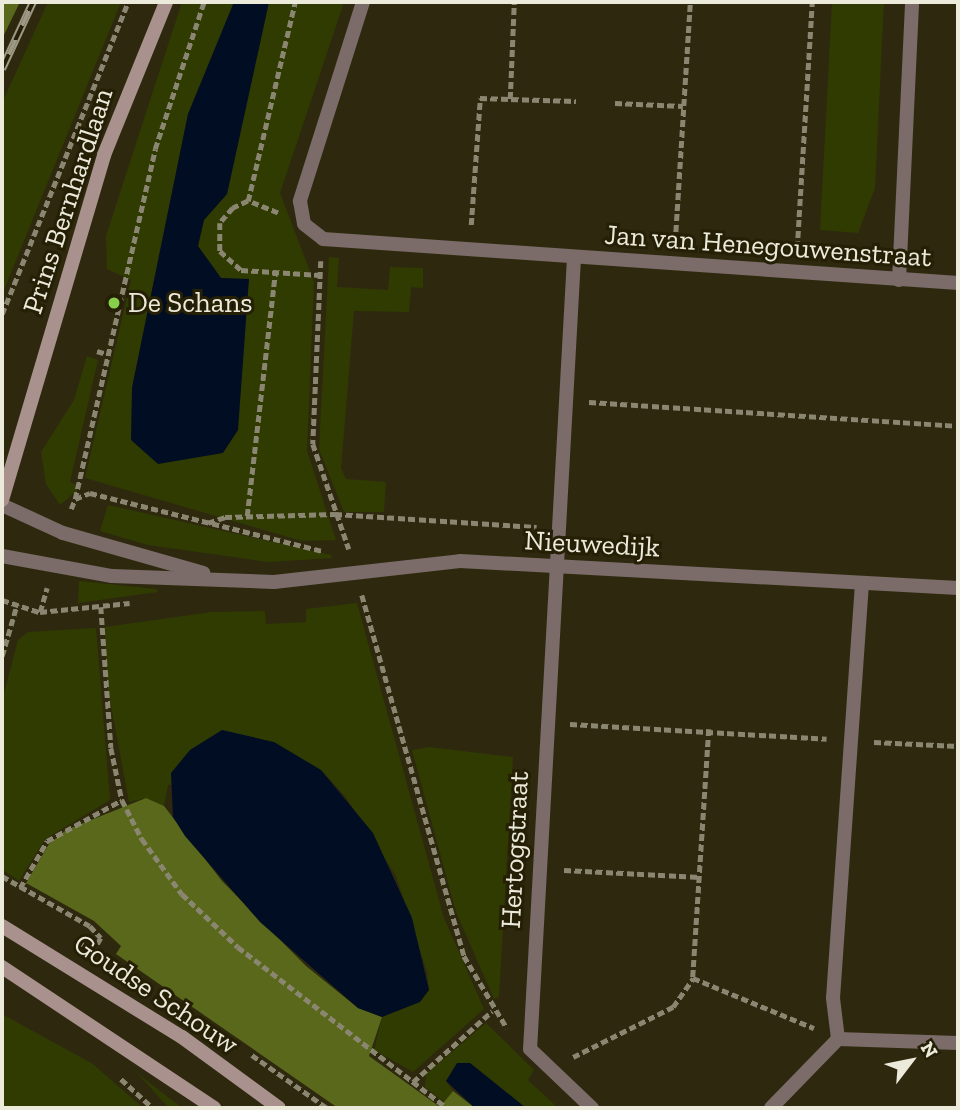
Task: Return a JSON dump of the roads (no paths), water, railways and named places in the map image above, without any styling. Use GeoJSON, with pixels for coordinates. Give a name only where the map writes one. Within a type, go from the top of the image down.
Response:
{"type":"FeatureCollection","features":[{"type":"Feature","properties":{"kind":"main road","name":"Prins Bernhardlaan"},"geometry":{"type":"LineString","coordinates":[[2,500],[104,155],[166,2]]}},
{"type":"Feature","properties":{"kind":"main road","name":"Goudse Schouw"},"geometry":{"type":"LineString","coordinates":[[2,926],[61,959],[279,1108]]}},
{"type":"Feature","properties":{"kind":"main road"},"geometry":{"type":"LineString","coordinates":[[2,967],[51,995],[215,1108]]}},
{"type":"Feature","properties":{"kind":"street","name":"Jan van Henegouwenstraat"},"geometry":{"type":"LineString","coordinates":[[363,2],[300,201],[304,224],[323,239],[958,283]]}},
{"type":"Feature","properties":{"kind":"street"},"geometry":{"type":"LineString","coordinates":[[899,279],[912,2]]}},
{"type":"Feature","properties":{"kind":"street","name":"Jan van Henegouwenstraat"},"geometry":{"type":"LineString","coordinates":[[556,567],[574,258]]}},
{"type":"Feature","properties":{"kind":"street","name":"Nieuwedijk"},"geometry":{"type":"LineString","coordinates":[[2,505],[63,533],[224,579]]}},
{"type":"Feature","properties":{"kind":"street","name":"Nieuwedijk"},"geometry":{"type":"LineString","coordinates":[[2,556],[112,576],[274,582],[460,561],[958,588]]}},
{"type":"Feature","properties":{"kind":"street","name":"Hertogstraat"},"geometry":{"type":"LineString","coordinates":[[556,567],[545,723],[530,1049],[592,1108]]}},
{"type":"Feature","properties":{"kind":"street"},"geometry":{"type":"LineString","coordinates":[[838,1039],[833,998],[862,583]]}},
{"type":"Feature","properties":{"kind":"street"},"geometry":{"type":"LineString","coordinates":[[771,1108],[838,1039],[958,1043]]}},
{"type":"Feature","properties":{"kind":"water"},"geometry":{"type":"Polygon","coordinates":[[[234,2],[269,2],[227,194],[204,220],[198,246],[221,278],[249,279],[238,430],[223,453],[158,464],[131,440],[132,388],[188,114],[234,2]]]}},
{"type":"Feature","properties":{"kind":"water"},"geometry":{"type":"Polygon","coordinates":[[[222,730],[274,742],[321,770],[373,833],[412,918],[429,990],[420,1002],[382,1017],[358,1008],[260,922],[185,836],[173,817],[171,773],[190,750],[222,730]]]}},
{"type":"Feature","properties":{"kind":"water"},"geometry":{"type":"Polygon","coordinates":[[[457,1063],[470,1063],[526,1108],[475,1108],[446,1081],[457,1063]]]}},
{"type":"Feature","properties":{"kind":"railway"},"geometry":{"type":"LineString","coordinates":[[2,69],[33,2]]}},
{"type":"Feature","properties":{"kind":"place","name":"De Schans"},"geometry":{"type":"Point","coordinates":[114,303]}}]}
